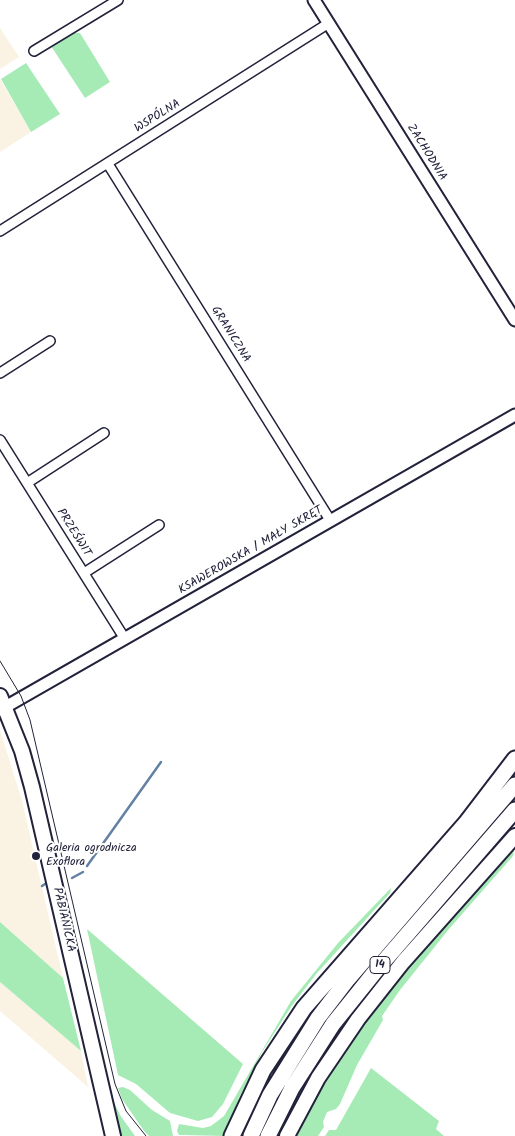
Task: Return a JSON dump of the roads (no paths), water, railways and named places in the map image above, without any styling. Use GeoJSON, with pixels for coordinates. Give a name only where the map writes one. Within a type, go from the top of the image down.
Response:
{"type":"FeatureCollection","features":[{"type":"Feature","properties":{"kind":"main road","name":"PABIANICKA"},"geometry":{"type":"LineString","coordinates":[[2,704],[22,750],[32,787],[114,1136]]}},
{"type":"Feature","properties":{"kind":"main road"},"geometry":{"type":"LineString","coordinates":[[232,1136],[264,1070],[304,1008],[466,823],[515,759]]}},
{"type":"Feature","properties":{"kind":"main road","name":"14"},"geometry":{"type":"LineString","coordinates":[[251,1136],[293,1055],[318,1018],[354,972],[515,785]]}},
{"type":"Feature","properties":{"kind":"main road","name":"14"},"geometry":{"type":"LineString","coordinates":[[268,1136],[292,1088],[333,1024],[378,968],[515,810]]}},
{"type":"Feature","properties":{"kind":"main road"},"geometry":{"type":"LineString","coordinates":[[288,1136],[318,1078],[358,1018],[403,962],[515,836]]}},
{"type":"Feature","properties":{"kind":"street"},"geometry":{"type":"LineString","coordinates":[[34,51],[118,0]]}},
{"type":"Feature","properties":{"kind":"street","name":"ZACHODNIA"},"geometry":{"type":"LineString","coordinates":[[314,0],[515,320]]}},
{"type":"Feature","properties":{"kind":"street","name":"WSPÓLNA"},"geometry":{"type":"LineString","coordinates":[[0,231],[329,24]]}},
{"type":"Feature","properties":{"kind":"street","name":"GRANICZNA"},"geometry":{"type":"LineString","coordinates":[[108,164],[330,520]]}},
{"type":"Feature","properties":{"kind":"street"},"geometry":{"type":"LineString","coordinates":[[0,373],[50,341]]}},
{"type":"Feature","properties":{"kind":"street","name":"KSAWEROWSKA / MAŁY SKRĘT"},"geometry":{"type":"LineString","coordinates":[[2,704],[125,639],[515,415]]}},
{"type":"Feature","properties":{"kind":"street"},"geometry":{"type":"LineString","coordinates":[[27,483],[104,433]]}},
{"type":"Feature","properties":{"kind":"street","name":"PRZEŚWIT"},"geometry":{"type":"LineString","coordinates":[[0,440],[125,639]]}},
{"type":"Feature","properties":{"kind":"street"},"geometry":{"type":"LineString","coordinates":[[84,573],[159,525]]}},
{"type":"Feature","properties":{"kind":"waterway"},"geometry":{"type":"LineString","coordinates":[[87,866],[161,762]]}},
{"type":"Feature","properties":{"kind":"waterway"},"geometry":{"type":"LineString","coordinates":[[72,878],[83,872]]}},
{"type":"Feature","properties":{"kind":"tram line"},"geometry":{"type":"LineString","coordinates":[[0,661],[21,696],[30,720],[115,1084],[126,1111],[146,1136]]}},
{"type":"Feature","properties":{"kind":"place","name":"Galeria ogrodnicza Exoflora"},"geometry":{"type":"Point","coordinates":[36,856]}}]}
